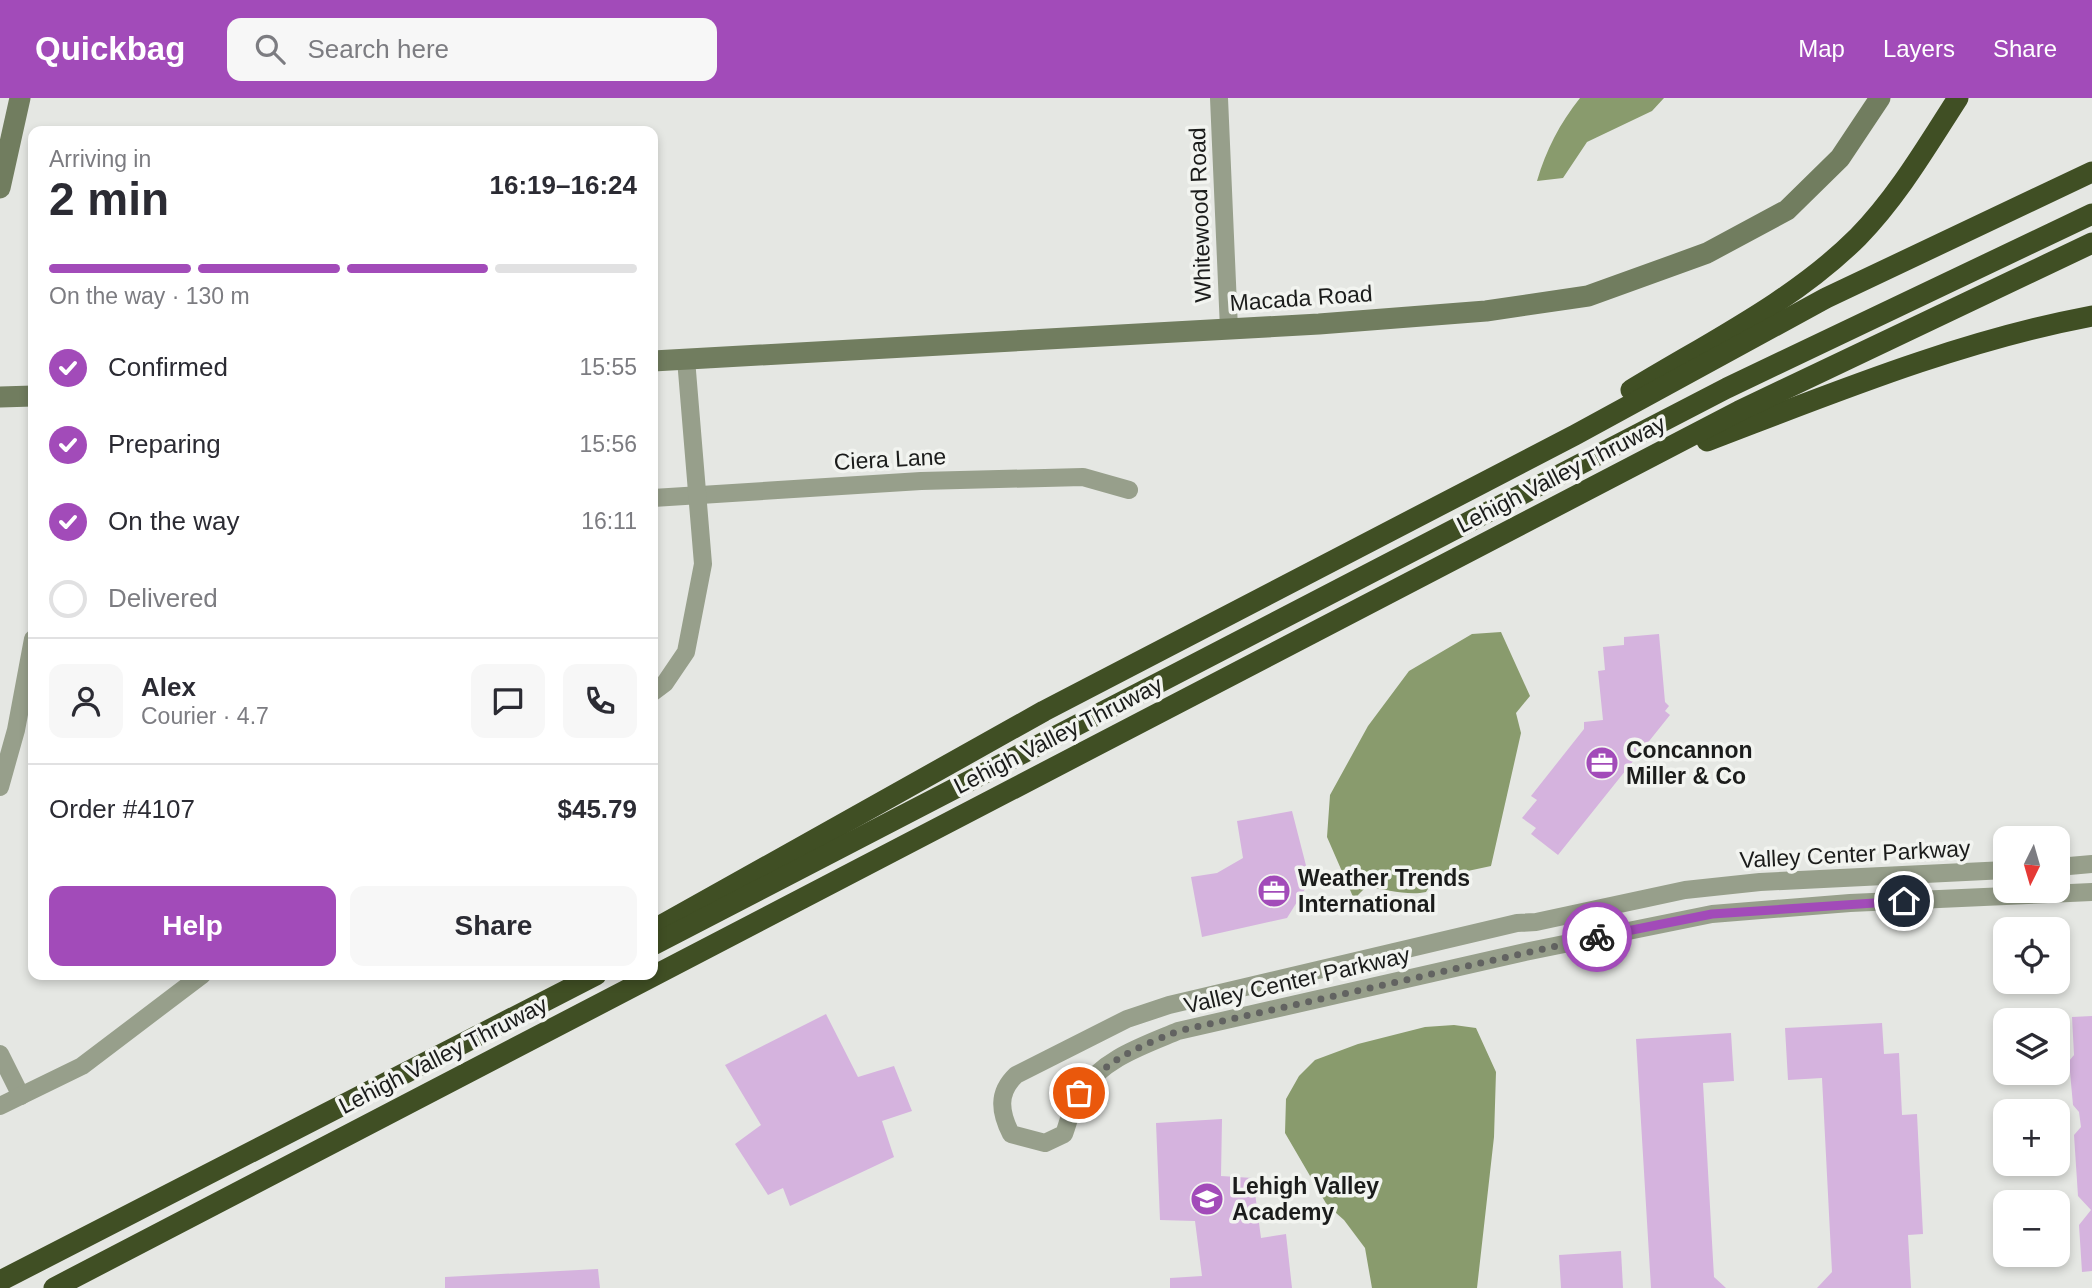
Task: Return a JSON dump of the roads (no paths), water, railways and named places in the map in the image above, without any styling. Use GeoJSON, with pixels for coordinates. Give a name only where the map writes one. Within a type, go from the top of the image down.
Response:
{"type":"FeatureCollection","features":[{"type":"Feature","properties":{"kind":"highway"},"geometry":{"type":"LineString","coordinates":[[1442,505],[1767,307],[1822,269],[1860,235],[1892,197],[1958,98]]}},
{"type":"Feature","properties":{"kind":"highway"},"geometry":{"type":"LineString","coordinates":[[658,927],[1044,711],[1442,505],[1872,274],[2092,172]]}},
{"type":"Feature","properties":{"kind":"highway","name":"Lehigh Valley Thruway"},"geometry":{"type":"LineString","coordinates":[[658,942],[1739,382],[2092,214]]}},
{"type":"Feature","properties":{"kind":"highway","name":"Lehigh Valley Thruway"},"geometry":{"type":"LineString","coordinates":[[658,974],[1614,476],[1856,353],[2092,243]]}},
{"type":"Feature","properties":{"kind":"highway"},"geometry":{"type":"LineString","coordinates":[[1614,476],[1871,379],[1992,340],[2092,316]]}},
{"type":"Feature","properties":{"kind":"highway"},"geometry":{"type":"LineString","coordinates":[[410,1071],[567,980]]}},
{"type":"Feature","properties":{"kind":"highway","name":"Lehigh Valley Thruway"},"geometry":{"type":"LineString","coordinates":[[0,1282],[586,980]]}},
{"type":"Feature","properties":{"kind":"highway","name":"Lehigh Valley Thruway"},"geometry":{"type":"LineString","coordinates":[[54,1288],[646,980]]}},
{"type":"Feature","properties":{"kind":"street"},"geometry":{"type":"LineString","coordinates":[[0,188],[20,98]]}},
{"type":"Feature","properties":{"kind":"street","name":"Whitewood Road"},"geometry":{"type":"LineString","coordinates":[[1219,98],[1229,329]]}},
{"type":"Feature","properties":{"kind":"street","name":"Macada Road"},"geometry":{"type":"LineString","coordinates":[[658,361],[1229,329],[1526,307],[1588,296],[1643,279],[1737,239],[1787,210],[1840,158],[1880,98]]}},
{"type":"Feature","properties":{"kind":"street"},"geometry":{"type":"LineString","coordinates":[[658,688],[665,683],[686,652],[702,564],[686,359]]}},
{"type":"Feature","properties":{"kind":"street"},"geometry":{"type":"LineString","coordinates":[[0,397],[28,396]]}},
{"type":"Feature","properties":{"kind":"street","name":"Ciera Lane"},"geometry":{"type":"LineString","coordinates":[[658,498],[920,481],[1083,477],[1129,490]]}},
{"type":"Feature","properties":{"kind":"street"},"geometry":{"type":"LineString","coordinates":[[0,787],[25,730],[28,696]]}},
{"type":"Feature","properties":{"kind":"street"},"geometry":{"type":"LineString","coordinates":[[2070,866],[2092,864]]}},
{"type":"Feature","properties":{"kind":"street","name":"Valley Center Parkway"},"geometry":{"type":"LineString","coordinates":[[1993,871],[1760,882],[1685,890],[1382,953],[1169,1005],[1127,1019],[1016,1075],[1006,1084],[1001,1106],[1004,1120],[1011,1134],[1045,1143],[1064,1134],[1079,1093],[1099,1072],[1125,1052],[1178,1031],[1525,952],[1712,914],[1850,903],[1993,896]]}},
{"type":"Feature","properties":{"kind":"street","name":"Valley Center Parkway"},"geometry":{"type":"LineString","coordinates":[[2070,893],[2092,892]]}},
{"type":"Feature","properties":{"kind":"street"},"geometry":{"type":"LineString","coordinates":[[0,1106],[82,1066],[195,980]]}},
{"type":"Feature","properties":{"kind":"street"},"geometry":{"type":"LineString","coordinates":[[0,1054],[22,1096]]}},
{"type":"Feature","properties":{"kind":"place","name":"Concannon Miller & Co"},"geometry":{"type":"Point","coordinates":[1602,763]}},
{"type":"Feature","properties":{"kind":"place","name":"Weather Trends International"},"geometry":{"type":"Point","coordinates":[1274,891]}},
{"type":"Feature","properties":{"kind":"place","name":"Lehigh Valley Academy"},"geometry":{"type":"Point","coordinates":[1207,1199]}}]}
